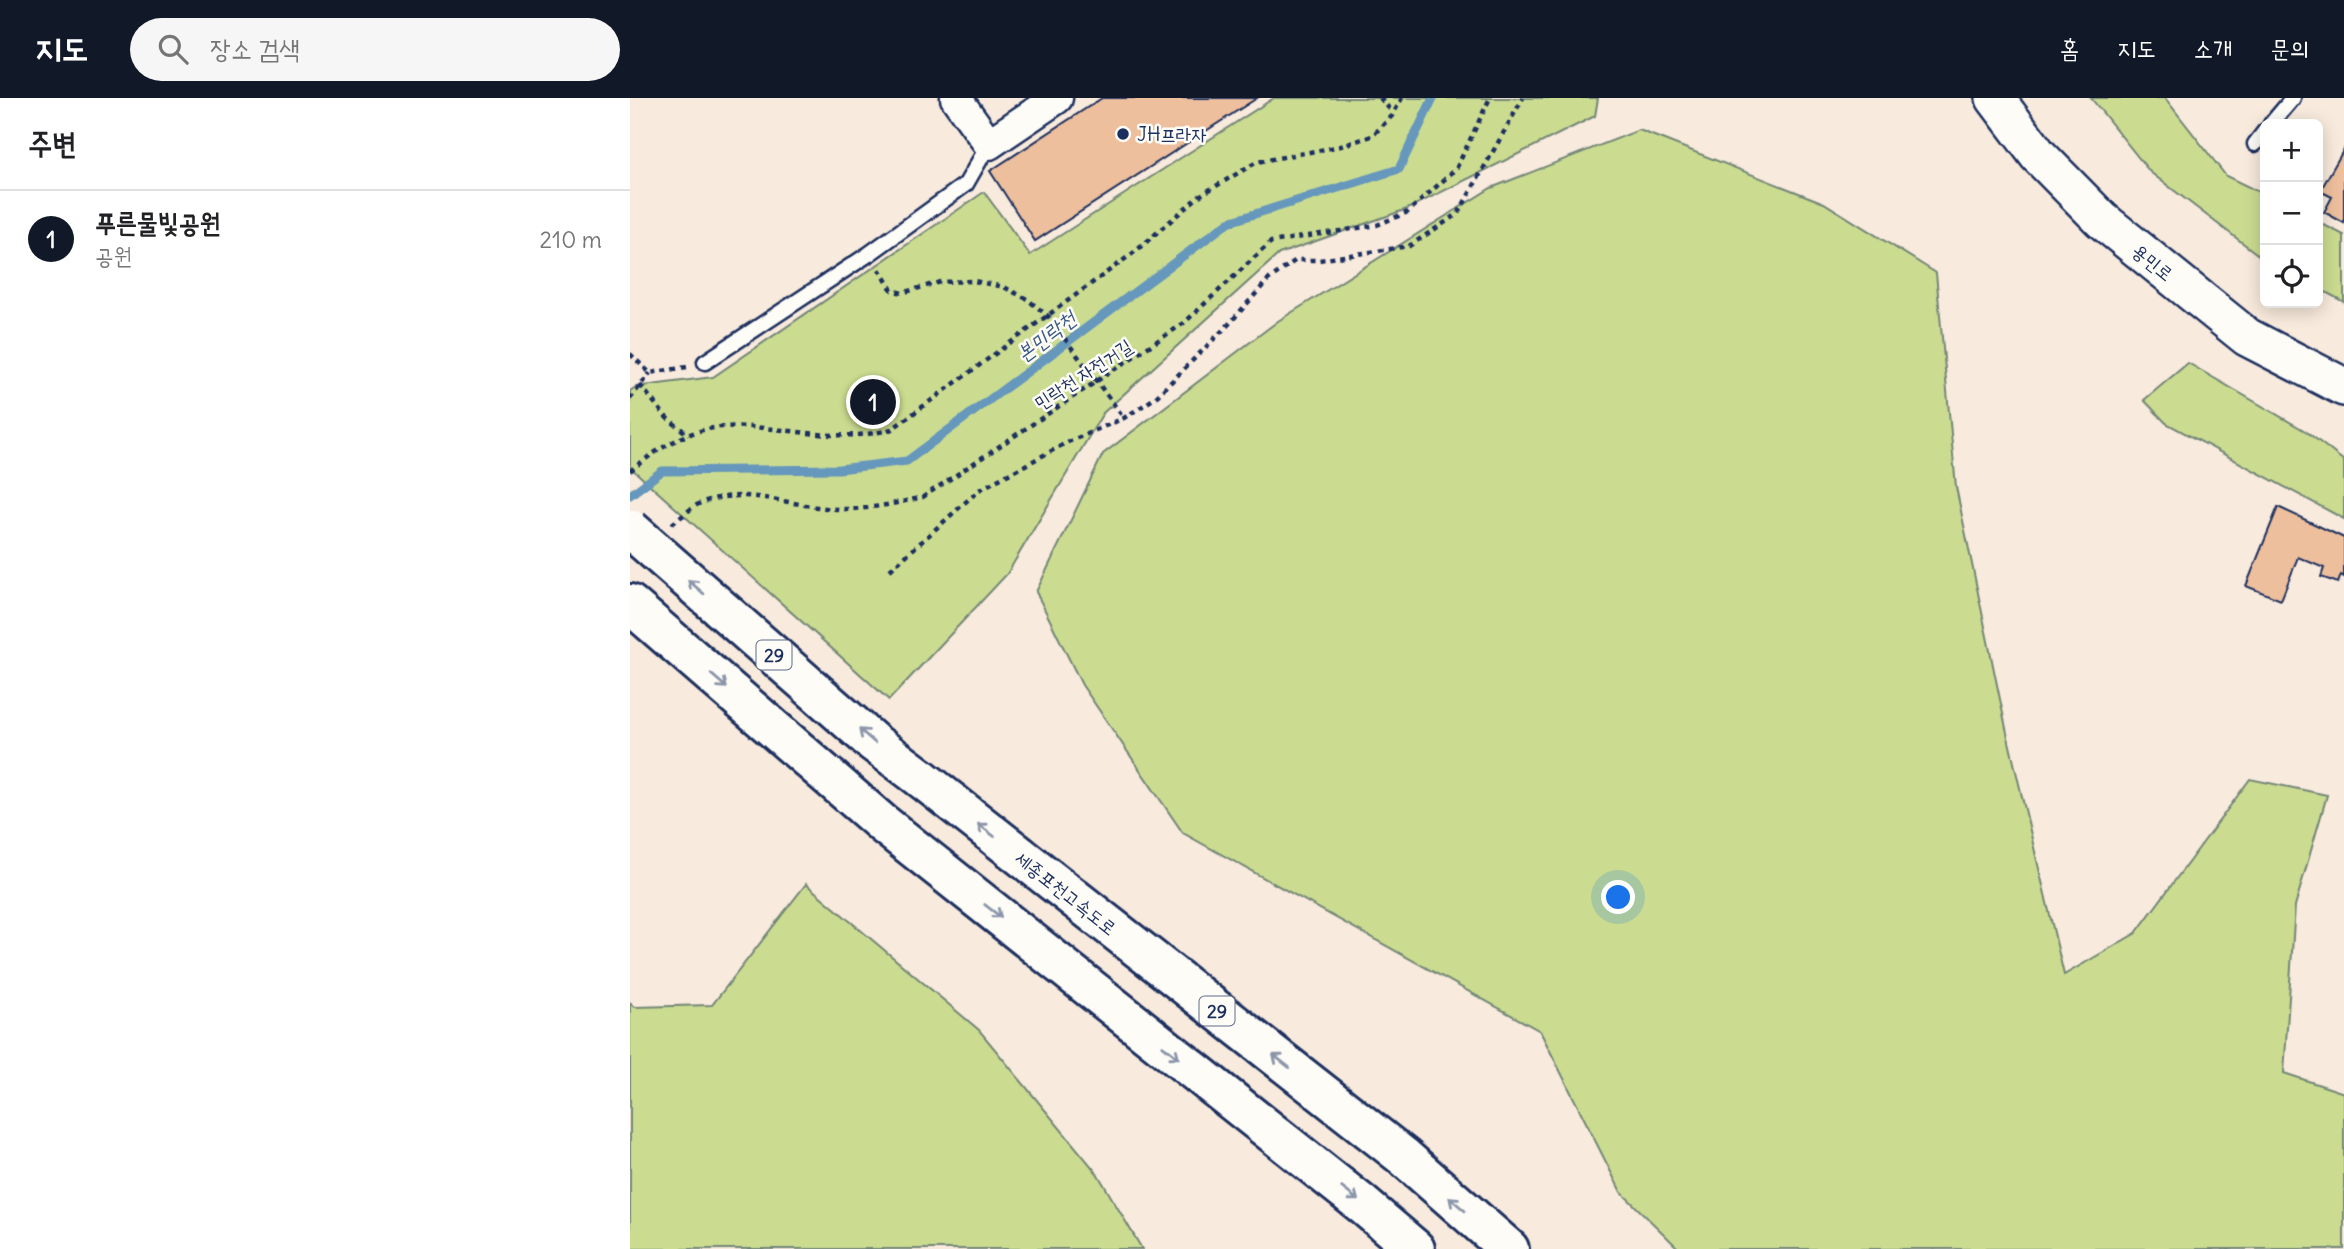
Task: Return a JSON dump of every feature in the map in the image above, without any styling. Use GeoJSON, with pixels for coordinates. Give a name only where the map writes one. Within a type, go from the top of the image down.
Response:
{"type":"FeatureCollection","features":[{"type":"Feature","properties":{"kind":"highway","name":"세종포천고속도로"},"geometry":{"type":"LineString","coordinates":[[648,529],[873,742],[1404,1157],[1509,1249]]}},
{"type":"Feature","properties":{"kind":"highway"},"geometry":{"type":"LineString","coordinates":[[630,604],[882,823],[1351,1195],[1415,1249]]}},
{"type":"Feature","properties":{"kind":"street"},"geometry":{"type":"LineString","coordinates":[[956,98],[989,144],[1056,98]]}},
{"type":"Feature","properties":{"kind":"street","name":"용민로"},"geometry":{"type":"LineString","coordinates":[[1995,98],[2038,155],[2102,220],[2247,337],[2344,387]]}},
{"type":"Feature","properties":{"kind":"lane"},"geometry":{"type":"LineString","coordinates":[[2275,119],[2293,98]]}},
{"type":"Feature","properties":{"kind":"lane"},"geometry":{"type":"LineString","coordinates":[[2255,144],[2260,138]]}},
{"type":"Feature","properties":{"kind":"lane"},"geometry":{"type":"LineString","coordinates":[[705,362],[869,254],[966,184],[989,144]]}},
{"type":"Feature","properties":{"kind":"path"},"geometry":{"type":"LineString","coordinates":[[1380,98],[1394,114]]}},
{"type":"Feature","properties":{"kind":"path"},"geometry":{"type":"LineString","coordinates":[[630,471],[658,449],[690,435],[718,427],[761,427],[846,437],[873,435],[892,429],[1136,251],[1199,196],[1256,162],[1341,146],[1372,136],[1394,114],[1402,98]]}},
{"type":"Feature","properties":{"kind":"path","name":"민락천 자전거길"},"geometry":{"type":"LineString","coordinates":[[648,529],[701,503],[728,496],[780,499],[834,509],[873,509],[923,497],[1184,323],[1271,242],[1377,225],[1408,212],[1456,169],[1490,98]]}},
{"type":"Feature","properties":{"kind":"path"},"geometry":{"type":"LineString","coordinates":[[890,570],[979,490],[1068,442],[1124,418],[1155,398],[1228,326],[1268,280],[1296,260],[1319,260],[1409,246],[1458,214],[1523,98]]}},
{"type":"Feature","properties":{"kind":"path"},"geometry":{"type":"LineString","coordinates":[[869,254],[892,290],[902,293],[940,282],[974,281],[1004,287],[1027,299],[1048,316],[1124,418]]}},
{"type":"Feature","properties":{"kind":"path"},"geometry":{"type":"LineString","coordinates":[[630,354],[650,373]]}},
{"type":"Feature","properties":{"kind":"path"},"geometry":{"type":"LineString","coordinates":[[630,399],[650,373],[678,370],[705,362]]}},
{"type":"Feature","properties":{"kind":"path"},"geometry":{"type":"LineString","coordinates":[[640,385],[667,418],[690,435]]}},
{"type":"Feature","properties":{"kind":"green space"},"geometry":{"type":"Polygon","coordinates":[[[1274,98],[1598,98],[1595,116],[1407,209],[1279,254],[1103,413],[1007,574],[889,700],[630,467],[630,391],[636,387],[713,377],[984,192],[1030,255],[1274,98]]]}},
{"type":"Feature","properties":{"kind":"green space"},"geometry":{"type":"Polygon","coordinates":[[[2091,98],[2165,98],[2226,176],[2260,193],[2260,256],[2150,172],[2091,98]]]}},
{"type":"Feature","properties":{"kind":"green space"},"geometry":{"type":"Polygon","coordinates":[[[1639,130],[1824,203],[1936,273],[1956,487],[2007,733],[2064,975],[2136,933],[2250,779],[2327,795],[2295,906],[2284,1073],[2344,1093],[2344,1249],[1679,1249],[1621,1192],[1540,1031],[1183,833],[1082,685],[1036,592],[1103,454],[1278,321],[1491,188],[1639,130]]]}},
{"type":"Feature","properties":{"kind":"green space"},"geometry":{"type":"Polygon","coordinates":[[[2323,224],[2344,235],[2344,302],[2323,291],[2323,224]]]}},
{"type":"Feature","properties":{"kind":"green space"},"geometry":{"type":"Polygon","coordinates":[[[2188,363],[2307,432],[2344,461],[2344,519],[2166,423],[2144,400],[2188,363]]]}},
{"type":"Feature","properties":{"kind":"green space"},"geometry":{"type":"Polygon","coordinates":[[[806,884],[979,1030],[1097,1173],[1142,1249],[630,1249],[630,1003],[634,1007],[712,1005],[806,884]]]}},
{"type":"Feature","properties":{"kind":"building","name":"JH프라자"},"geometry":{"type":"Polygon","coordinates":[[[1102,98],[1257,98],[1035,241],[990,171],[1102,98]]]}},
{"type":"Feature","properties":{"kind":"building"},"geometry":{"type":"Polygon","coordinates":[[[2344,149],[2344,223],[2324,212],[2332,197],[2323,192],[2323,186],[2344,149]]]}},
{"type":"Feature","properties":{"kind":"building"},"geometry":{"type":"Polygon","coordinates":[[[2278,507],[2344,538],[2344,577],[2341,575],[2338,583],[2321,577],[2324,568],[2298,557],[2281,600],[2246,586],[2278,507]]]}},
{"type":"Feature","properties":{"kind":"waterway","name":"본민락천"},"geometry":{"type":"LineString","coordinates":[[630,495],[662,471],[839,469],[907,461],[1229,222],[1399,169],[1433,98]]}},
{"type":"Feature","properties":{"kind":"place","name":"JH프라자"},"geometry":{"type":"Point","coordinates":[1123,134]}},
{"type":"Feature","properties":{"kind":"place","name":"푸른물빛공원"},"geometry":{"type":"Point","coordinates":[873,402]}}]}
